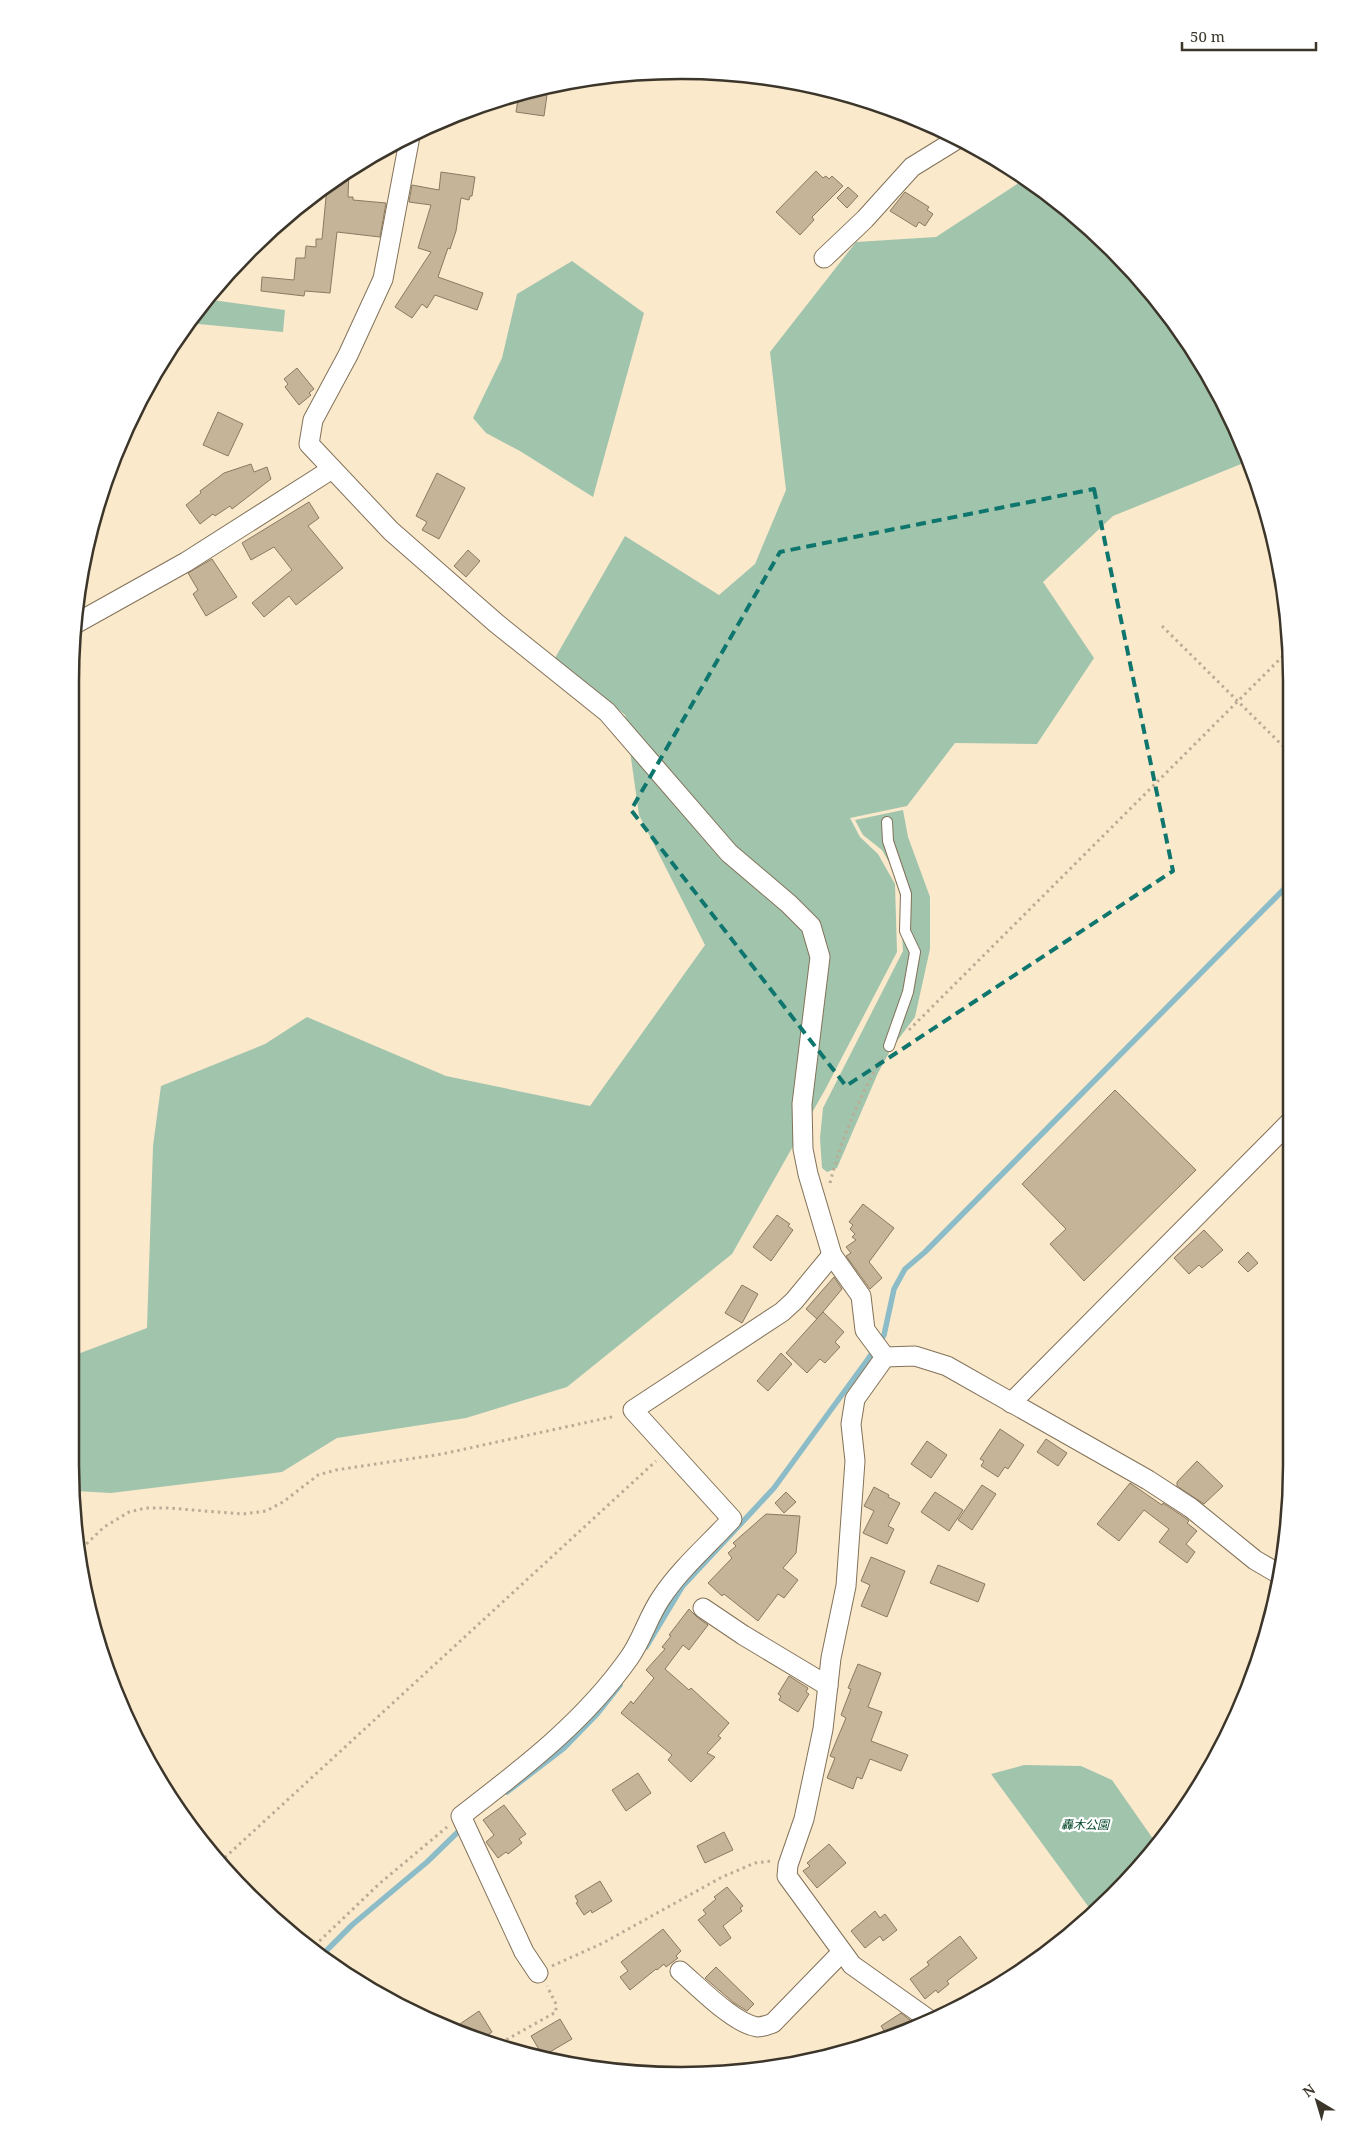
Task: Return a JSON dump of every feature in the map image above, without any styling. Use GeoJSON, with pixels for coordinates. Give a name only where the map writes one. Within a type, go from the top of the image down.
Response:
{"type":"FeatureCollection","features":[{"type":"Feature","properties":{"kind":"street"},"geometry":{"type":"LineString","coordinates":[[824,258],[865,219],[912,167],[951,143]]}},
{"type":"Feature","properties":{"kind":"street"},"geometry":{"type":"LineString","coordinates":[[408,144],[383,279],[348,355],[313,420],[309,444],[392,531],[496,624],[607,712],[729,852],[789,904],[810,926],[820,957],[802,1104],[803,1149],[808,1174],[832,1255],[861,1296],[865,1330],[885,1357]]}},
{"type":"Feature","properties":{"kind":"street"},"geometry":{"type":"LineString","coordinates":[[82,620],[186,562],[332,470]]}},
{"type":"Feature","properties":{"kind":"street"},"geometry":{"type":"LineString","coordinates":[[1011,1403],[1283,1130]]}},
{"type":"Feature","properties":{"kind":"street"},"geometry":{"type":"LineString","coordinates":[[538,1973],[524,1952],[461,1816],[535,1760],[587,1708],[629,1658],[660,1599],[732,1519],[633,1410],[782,1312],[794,1301],[832,1255]]}},
{"type":"Feature","properties":{"kind":"street"},"geometry":{"type":"LineString","coordinates":[[885,1357],[916,1356],[947,1366],[1148,1480],[1192,1508],[1255,1560],[1274,1571]]}},
{"type":"Feature","properties":{"kind":"street"},"geometry":{"type":"LineString","coordinates":[[885,1357],[855,1399],[851,1424],[856,1461],[846,1586],[831,1658],[823,1728],[804,1819],[788,1865],[787,1876],[852,1965],[923,2016]]}},
{"type":"Feature","properties":{"kind":"street"},"geometry":{"type":"LineString","coordinates":[[702,1608],[828,1686]]}},
{"type":"Feature","properties":{"kind":"street"},"geometry":{"type":"LineString","coordinates":[[680,1971],[729,2012],[744,2022],[759,2027],[773,2023],[842,1952]]}},
{"type":"Feature","properties":{"kind":"lane"},"geometry":{"type":"LineString","coordinates":[[887,822],[888,841],[906,894],[905,931],[915,952],[908,992],[889,1046]]}},
{"type":"Feature","properties":{"kind":"path"},"geometry":{"type":"LineString","coordinates":[[1162,626],[1283,746]]}},
{"type":"Feature","properties":{"kind":"path"},"geometry":{"type":"LineString","coordinates":[[818,1205],[829,1189],[836,1161],[870,1080],[889,1046],[916,1025],[1282,657]]}},
{"type":"Feature","properties":{"kind":"path"},"geometry":{"type":"LineString","coordinates":[[84,1546],[104,1528],[129,1512],[146,1508],[243,1514],[266,1511],[283,1502],[318,1475],[336,1470],[442,1454],[618,1416],[633,1410]]}},
{"type":"Feature","properties":{"kind":"path"},"geometry":{"type":"LineString","coordinates":[[225,1858],[668,1450]]}},
{"type":"Feature","properties":{"kind":"path"},"geometry":{"type":"LineString","coordinates":[[316,1944],[379,1884],[461,1816]]}},
{"type":"Feature","properties":{"kind":"path"},"geometry":{"type":"LineString","coordinates":[[505,2041],[556,2012],[556,2004],[551,1992],[538,1973],[603,1943],[653,1917],[700,1888],[755,1863],[776,1861],[788,1865]]}},
{"type":"Feature","properties":{"kind":"highlighted area"},"geometry":{"type":"Polygon","coordinates":[[[1094,489],[1173,871],[846,1086],[631,810],[780,552],[1094,489]]]}},
{"type":"Feature","properties":{"kind":"green space"},"geometry":{"type":"Polygon","coordinates":[[[1020,183],[1048,203],[1107,255],[1159,314],[1203,380],[1221,415],[1242,464],[1113,516],[1043,582],[1094,658],[1037,744],[955,743],[907,806],[850,818],[860,837],[878,854],[895,884],[897,952],[826,1088],[732,1254],[567,1387],[466,1418],[337,1438],[282,1472],[111,1493],[80,1491],[79,1354],[147,1328],[153,1146],[161,1086],[265,1044],[307,1017],[446,1076],[590,1106],[705,945],[639,815],[625,715],[555,658],[625,536],[719,595],[755,564],[786,490],[770,352],[856,242],[936,237],[1020,183]]]}},
{"type":"Feature","properties":{"kind":"green space"},"geometry":{"type":"Polygon","coordinates":[[[572,261],[644,313],[593,497],[520,451],[486,433],[473,418],[502,358],[517,294],[572,261]]]}},
{"type":"Feature","properties":{"kind":"green space"},"geometry":{"type":"Polygon","coordinates":[[[214,300],[285,310],[283,332],[196,324],[214,300]]]}},
{"type":"Feature","properties":{"kind":"green space"},"geometry":{"type":"Polygon","coordinates":[[[903,810],[908,837],[930,897],[930,949],[915,1017],[891,1049],[878,1073],[837,1168],[827,1172],[822,1168],[820,1138],[823,1108],[903,951],[899,880],[882,850],[863,835],[855,820],[903,810]]]}},
{"type":"Feature","properties":{"kind":"green space","name":"轟木公園"},"geometry":{"type":"Polygon","coordinates":[[[1024,1765],[1081,1766],[1112,1780],[1153,1839],[1107,1891],[1089,1908],[991,1774],[1024,1765]]]}},
{"type":"Feature","properties":{"kind":"building"},"geometry":{"type":"Polygon","coordinates":[[[547,94],[544,116],[516,112],[518,101],[547,94]]]}},
{"type":"Feature","properties":{"kind":"building"},"geometry":{"type":"Polygon","coordinates":[[[816,171],[823,178],[826,176],[829,179],[832,176],[843,186],[812,217],[814,220],[800,235],[776,212],[816,171]]]}},
{"type":"Feature","properties":{"kind":"building"},"geometry":{"type":"Polygon","coordinates":[[[441,172],[475,177],[472,196],[470,196],[469,200],[461,198],[456,231],[438,277],[483,293],[477,310],[435,295],[427,308],[422,304],[412,318],[395,307],[431,252],[418,248],[431,205],[409,202],[412,185],[439,190],[441,172]]]}},
{"type":"Feature","properties":{"kind":"building"},"geometry":{"type":"Polygon","coordinates":[[[349,178],[348,197],[353,197],[353,200],[386,203],[380,237],[337,232],[330,293],[305,291],[304,296],[261,291],[262,277],[294,280],[296,258],[305,258],[306,246],[316,247],[316,239],[322,239],[326,194],[349,178]]]}},
{"type":"Feature","properties":{"kind":"building"},"geometry":{"type":"Polygon","coordinates":[[[848,187],[858,196],[847,208],[837,198],[848,187]]]}},
{"type":"Feature","properties":{"kind":"building"},"geometry":{"type":"Polygon","coordinates":[[[905,192],[929,207],[927,210],[933,214],[925,226],[919,222],[916,227],[890,211],[905,192]]]}},
{"type":"Feature","properties":{"kind":"building"},"geometry":{"type":"Polygon","coordinates":[[[297,368],[314,389],[309,393],[311,395],[299,405],[285,387],[288,384],[284,379],[297,368]]]}},
{"type":"Feature","properties":{"kind":"building"},"geometry":{"type":"Polygon","coordinates":[[[218,412],[243,424],[228,456],[203,445],[218,412]]]}},
{"type":"Feature","properties":{"kind":"building"},"geometry":{"type":"Polygon","coordinates":[[[251,464],[254,472],[267,467],[271,479],[232,509],[230,506],[215,516],[213,514],[200,524],[186,505],[201,493],[200,491],[224,473],[251,464]]]}},
{"type":"Feature","properties":{"kind":"building"},"geometry":{"type":"Polygon","coordinates":[[[437,473],[465,488],[439,539],[422,530],[427,522],[416,516],[437,473]]]}},
{"type":"Feature","properties":{"kind":"building"},"geometry":{"type":"Polygon","coordinates":[[[309,502],[319,518],[308,526],[343,568],[296,605],[289,596],[264,617],[252,603],[292,570],[274,547],[251,560],[242,543],[309,502]]]}},
{"type":"Feature","properties":{"kind":"building"},"geometry":{"type":"Polygon","coordinates":[[[468,550],[480,561],[466,577],[454,566],[468,550]]]}},
{"type":"Feature","properties":{"kind":"building"},"geometry":{"type":"Polygon","coordinates":[[[212,559],[237,597],[206,616],[193,594],[198,590],[188,573],[212,559]]]}},
{"type":"Feature","properties":{"kind":"building"},"geometry":{"type":"Polygon","coordinates":[[[1115,1090],[1196,1170],[1084,1281],[1050,1244],[1066,1229],[1022,1184],[1115,1090]]]}},
{"type":"Feature","properties":{"kind":"building"},"geometry":{"type":"Polygon","coordinates":[[[863,1204],[894,1228],[869,1262],[882,1278],[870,1289],[846,1256],[851,1253],[846,1247],[856,1240],[852,1237],[855,1234],[850,1229],[853,1225],[849,1222],[863,1204]]]}},
{"type":"Feature","properties":{"kind":"building"},"geometry":{"type":"Polygon","coordinates":[[[777,1215],[790,1224],[788,1226],[793,1230],[771,1261],[753,1247],[777,1215]]]}},
{"type":"Feature","properties":{"kind":"building"},"geometry":{"type":"Polygon","coordinates":[[[1204,1230],[1223,1250],[1202,1268],[1199,1265],[1189,1274],[1174,1258],[1204,1230]]]}},
{"type":"Feature","properties":{"kind":"building"},"geometry":{"type":"Polygon","coordinates":[[[1248,1252],[1258,1263],[1248,1272],[1238,1262],[1248,1252]]]}},
{"type":"Feature","properties":{"kind":"building"},"geometry":{"type":"Polygon","coordinates":[[[834,1277],[842,1289],[817,1319],[806,1309],[834,1277]]]}},
{"type":"Feature","properties":{"kind":"building"},"geometry":{"type":"Polygon","coordinates":[[[742,1285],[758,1294],[742,1323],[725,1313],[742,1285]]]}},
{"type":"Feature","properties":{"kind":"building"},"geometry":{"type":"Polygon","coordinates":[[[823,1312],[844,1332],[835,1342],[840,1347],[825,1363],[820,1359],[807,1373],[786,1353],[823,1312]]]}},
{"type":"Feature","properties":{"kind":"building"},"geometry":{"type":"Polygon","coordinates":[[[781,1353],[792,1364],[768,1391],[757,1381],[781,1353]]]}},
{"type":"Feature","properties":{"kind":"building"},"geometry":{"type":"Polygon","coordinates":[[[1000,1429],[1024,1445],[1008,1469],[1005,1467],[998,1477],[981,1466],[984,1461],[980,1459],[1000,1429]]]}},
{"type":"Feature","properties":{"kind":"building"},"geometry":{"type":"Polygon","coordinates":[[[1046,1439],[1067,1453],[1058,1466],[1037,1452],[1046,1439]]]}},
{"type":"Feature","properties":{"kind":"building"},"geometry":{"type":"Polygon","coordinates":[[[927,1441],[947,1455],[931,1478],[911,1464],[927,1441]]]}},
{"type":"Feature","properties":{"kind":"building"},"geometry":{"type":"Polygon","coordinates":[[[1197,1461],[1223,1486],[1204,1504],[1177,1486],[1177,1482],[1197,1461]]]}},
{"type":"Feature","properties":{"kind":"building"},"geometry":{"type":"Polygon","coordinates":[[[1130,1483],[1162,1505],[1163,1503],[1184,1517],[1189,1521],[1187,1523],[1197,1531],[1186,1544],[1195,1552],[1187,1563],[1159,1542],[1169,1529],[1144,1510],[1119,1541],[1097,1524],[1130,1483]]]}},
{"type":"Feature","properties":{"kind":"building"},"geometry":{"type":"Polygon","coordinates":[[[982,1485],[996,1494],[972,1530],[958,1520],[982,1485]]]}},
{"type":"Feature","properties":{"kind":"building"},"geometry":{"type":"Polygon","coordinates":[[[874,1487],[900,1503],[888,1526],[894,1529],[887,1544],[863,1533],[874,1511],[864,1506],[874,1487]]]}},
{"type":"Feature","properties":{"kind":"building"},"geometry":{"type":"Polygon","coordinates":[[[786,1492],[796,1502],[784,1513],[775,1503],[786,1492]]]}},
{"type":"Feature","properties":{"kind":"building"},"geometry":{"type":"Polygon","coordinates":[[[935,1492],[963,1510],[949,1531],[921,1512],[935,1492]]]}},
{"type":"Feature","properties":{"kind":"building"},"geometry":{"type":"Polygon","coordinates":[[[766,1514],[800,1516],[796,1553],[783,1568],[798,1580],[784,1598],[778,1594],[758,1621],[724,1594],[722,1596],[708,1583],[732,1558],[728,1553],[736,1546],[733,1543],[766,1514]]]}},
{"type":"Feature","properties":{"kind":"building"},"geometry":{"type":"Polygon","coordinates":[[[871,1557],[905,1571],[887,1617],[861,1606],[870,1585],[861,1581],[871,1557]]]}},
{"type":"Feature","properties":{"kind":"building"},"geometry":{"type":"Polygon","coordinates":[[[938,1565],[985,1584],[978,1602],[930,1583],[938,1565]]]}},
{"type":"Feature","properties":{"kind":"building"},"geometry":{"type":"Polygon","coordinates":[[[689,1609],[708,1625],[689,1650],[683,1645],[665,1669],[689,1690],[691,1688],[729,1723],[718,1736],[721,1738],[707,1753],[715,1757],[691,1782],[668,1760],[672,1755],[621,1713],[631,1701],[633,1704],[654,1678],[646,1670],[665,1649],[662,1647],[671,1636],[669,1635],[689,1609]]]}},
{"type":"Feature","properties":{"kind":"building"},"geometry":{"type":"Polygon","coordinates":[[[858,1664],[881,1673],[868,1707],[882,1712],[871,1741],[908,1755],[901,1771],[870,1759],[862,1779],[857,1777],[853,1789],[827,1778],[835,1758],[830,1756],[846,1718],[841,1715],[851,1689],[848,1688],[858,1664]]]}},
{"type":"Feature","properties":{"kind":"building"},"geometry":{"type":"Polygon","coordinates":[[[789,1676],[808,1688],[806,1692],[809,1694],[798,1712],[779,1700],[781,1696],[778,1694],[789,1676]]]}},
{"type":"Feature","properties":{"kind":"building"},"geometry":{"type":"Polygon","coordinates":[[[638,1773],[651,1793],[626,1811],[612,1790],[638,1773]]]}},
{"type":"Feature","properties":{"kind":"building"},"geometry":{"type":"Polygon","coordinates":[[[504,1805],[526,1834],[519,1839],[522,1843],[508,1854],[506,1852],[498,1858],[486,1842],[494,1835],[483,1820],[504,1805]]]}},
{"type":"Feature","properties":{"kind":"building"},"geometry":{"type":"Polygon","coordinates":[[[724,1832],[733,1850],[705,1863],[697,1846],[724,1832]]]}},
{"type":"Feature","properties":{"kind":"building"},"geometry":{"type":"Polygon","coordinates":[[[829,1844],[846,1863],[817,1888],[803,1871],[810,1866],[807,1863],[829,1844]]]}},
{"type":"Feature","properties":{"kind":"building"},"geometry":{"type":"Polygon","coordinates":[[[600,1881],[612,1901],[592,1913],[591,1910],[584,1915],[576,1903],[578,1902],[575,1896],[600,1881]]]}},
{"type":"Feature","properties":{"kind":"building"},"geometry":{"type":"Polygon","coordinates":[[[727,1887],[743,1906],[740,1908],[742,1911],[723,1926],[731,1938],[720,1946],[698,1920],[706,1914],[703,1910],[716,1899],[714,1897],[727,1887]]]}},
{"type":"Feature","properties":{"kind":"building"},"geometry":{"type":"Polygon","coordinates":[[[875,1911],[880,1918],[885,1914],[897,1930],[883,1941],[880,1936],[865,1948],[851,1931],[875,1911]]]}},
{"type":"Feature","properties":{"kind":"building"},"geometry":{"type":"Polygon","coordinates":[[[663,1929],[681,1951],[676,1956],[678,1958],[666,1967],[664,1964],[656,1969],[630,1990],[620,1977],[628,1971],[621,1962],[663,1929]]]}},
{"type":"Feature","properties":{"kind":"building"},"geometry":{"type":"Polygon","coordinates":[[[960,1936],[977,1958],[947,1981],[949,1984],[938,1993],[936,1990],[925,1999],[910,1979],[929,1965],[927,1962],[960,1936]]]}},
{"type":"Feature","properties":{"kind":"building"},"geometry":{"type":"Polygon","coordinates":[[[716,1967],[754,2004],[747,2011],[734,2003],[705,1978],[716,1967]]]}},
{"type":"Feature","properties":{"kind":"building"},"geometry":{"type":"Polygon","coordinates":[[[479,2011],[492,2032],[487,2035],[459,2024],[479,2011]]]}},
{"type":"Feature","properties":{"kind":"building"},"geometry":{"type":"Polygon","coordinates":[[[901,2013],[911,2021],[884,2031],[881,2026],[901,2013]]]}},
{"type":"Feature","properties":{"kind":"building"},"geometry":{"type":"Polygon","coordinates":[[[560,2019],[572,2039],[549,2053],[540,2050],[531,2036],[560,2019]]]}},
{"type":"Feature","properties":{"kind":"waterway"},"geometry":{"type":"LineString","coordinates":[[646,1647],[682,1587],[774,1488],[868,1359],[884,1335],[894,1289],[905,1269],[925,1252],[1283,890]]}},
{"type":"Feature","properties":{"kind":"waterway"},"geometry":{"type":"LineString","coordinates":[[507,1792],[564,1748],[597,1714],[620,1685]]}},
{"type":"Feature","properties":{"kind":"waterway"},"geometry":{"type":"LineString","coordinates":[[326,1951],[352,1925],[427,1862],[463,1827]]}}]}
